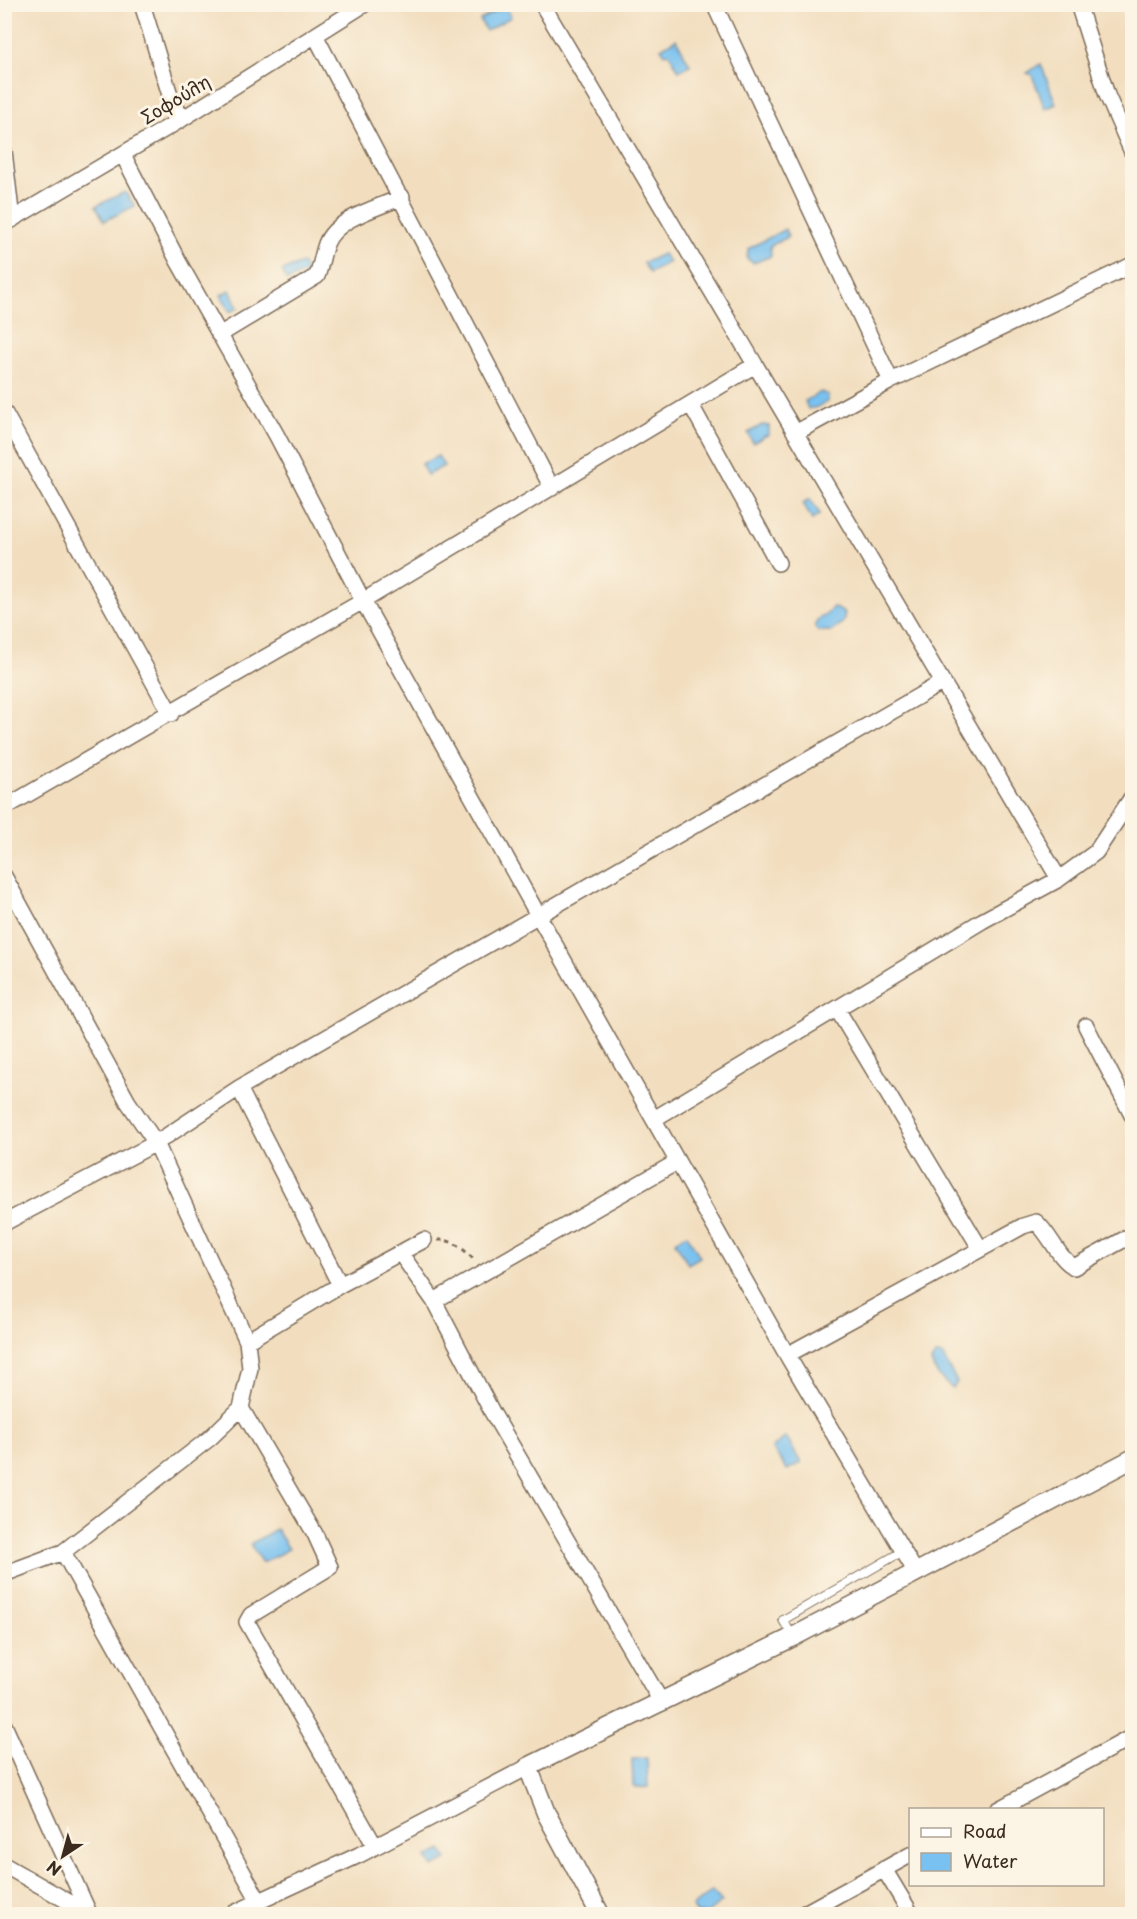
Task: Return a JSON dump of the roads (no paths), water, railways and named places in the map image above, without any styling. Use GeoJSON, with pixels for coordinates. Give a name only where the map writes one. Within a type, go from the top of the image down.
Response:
{"type":"FeatureCollection","features":[{"type":"Feature","properties":{"kind":"street"},"geometry":{"type":"LineString","coordinates":[[142,4],[170,95],[182,119]]}},
{"type":"Feature","properties":{"kind":"street","name":"Σοφούλη"},"geometry":{"type":"LineString","coordinates":[[8,222],[182,119],[316,37],[365,4]]}},
{"type":"Feature","properties":{"kind":"street"},"geometry":{"type":"LineString","coordinates":[[542,4],[1059,879]]}},
{"type":"Feature","properties":{"kind":"street"},"geometry":{"type":"LineString","coordinates":[[714,4],[891,381]]}},
{"type":"Feature","properties":{"kind":"street"},"geometry":{"type":"LineString","coordinates":[[1078,4],[1107,95],[1132,152]]}},
{"type":"Feature","properties":{"kind":"street"},"geometry":{"type":"LineString","coordinates":[[316,37],[402,197],[552,488]]}},
{"type":"Feature","properties":{"kind":"street"},"geometry":{"type":"LineString","coordinates":[[4,151],[8,222]]}},
{"type":"Feature","properties":{"kind":"street"},"geometry":{"type":"LineString","coordinates":[[123,155],[219,335],[277,436],[363,601],[538,915],[787,1355],[915,1571]]}},
{"type":"Feature","properties":{"kind":"street"},"geometry":{"type":"LineString","coordinates":[[219,335],[317,276],[326,244],[333,232],[344,223],[402,197]]}},
{"type":"Feature","properties":{"kind":"street"},"geometry":{"type":"LineString","coordinates":[[795,433],[891,381],[1132,265]]}},
{"type":"Feature","properties":{"kind":"street"},"geometry":{"type":"LineString","coordinates":[[4,808],[171,714],[363,601],[755,365]]}},
{"type":"Feature","properties":{"kind":"street"},"geometry":{"type":"LineString","coordinates":[[691,405],[778,563]]}},
{"type":"Feature","properties":{"kind":"street"},"geometry":{"type":"LineString","coordinates":[[4,412],[171,714]]}},
{"type":"Feature","properties":{"kind":"street"},"geometry":{"type":"LineString","coordinates":[[4,1223],[156,1143],[239,1088],[943,682]]}},
{"type":"Feature","properties":{"kind":"street"},"geometry":{"type":"LineString","coordinates":[[654,1119],[982,921],[1059,879],[1096,852],[1132,797]]}},
{"type":"Feature","properties":{"kind":"street"},"geometry":{"type":"LineString","coordinates":[[4,876],[128,1102],[156,1143],[247,1341],[250,1368],[241,1408],[210,1438],[63,1552],[4,1574]]}},
{"type":"Feature","properties":{"kind":"street"},"geometry":{"type":"LineString","coordinates":[[837,1009],[980,1248]]}},
{"type":"Feature","properties":{"kind":"street"},"geometry":{"type":"LineString","coordinates":[[1086,1026],[1132,1115]]}},
{"type":"Feature","properties":{"kind":"street"},"geometry":{"type":"LineString","coordinates":[[239,1088],[340,1285]]}},
{"type":"Feature","properties":{"kind":"street"},"geometry":{"type":"LineString","coordinates":[[435,1301],[677,1162]]}},
{"type":"Feature","properties":{"kind":"street"},"geometry":{"type":"LineString","coordinates":[[787,1355],[1023,1226],[1036,1222],[1045,1230],[1066,1263],[1074,1267],[1132,1235]]}},
{"type":"Feature","properties":{"kind":"street"},"geometry":{"type":"LineString","coordinates":[[247,1341],[340,1285],[424,1240]]}},
{"type":"Feature","properties":{"kind":"street"},"geometry":{"type":"LineString","coordinates":[[401,1254],[435,1301],[492,1412],[662,1703]]}},
{"type":"Feature","properties":{"kind":"street"},"geometry":{"type":"LineString","coordinates":[[241,1408],[315,1534],[330,1567],[250,1616],[247,1622],[375,1846]]}},
{"type":"Feature","properties":{"kind":"street"},"geometry":{"type":"LineString","coordinates":[[232,1914],[375,1846],[528,1767],[793,1637],[1132,1459]]}},
{"type":"Feature","properties":{"kind":"street"},"geometry":{"type":"LineString","coordinates":[[63,1552],[259,1901]]}},
{"type":"Feature","properties":{"kind":"street"},"geometry":{"type":"LineString","coordinates":[[4,1725],[90,1914]]}},
{"type":"Feature","properties":{"kind":"street"},"geometry":{"type":"LineString","coordinates":[[1000,1808],[1132,1737]]}},
{"type":"Feature","properties":{"kind":"street"},"geometry":{"type":"LineString","coordinates":[[528,1767],[546,1813],[600,1914]]}},
{"type":"Feature","properties":{"kind":"street"},"geometry":{"type":"LineString","coordinates":[[803,1914],[909,1856]]}},
{"type":"Feature","properties":{"kind":"street"},"geometry":{"type":"LineString","coordinates":[[4,1865],[90,1914]]}},
{"type":"Feature","properties":{"kind":"street"},"geometry":{"type":"LineString","coordinates":[[884,1869],[911,1914]]}},
{"type":"Feature","properties":{"kind":"lane"},"geometry":{"type":"LineString","coordinates":[[793,1637],[783,1620],[903,1551]]}},
{"type":"Feature","properties":{"kind":"water"},"geometry":{"type":"Polygon","coordinates":[[[505,6],[511,17],[486,31],[480,20],[505,6]]]}},
{"type":"Feature","properties":{"kind":"water"},"geometry":{"type":"Polygon","coordinates":[[[676,39],[690,65],[679,71],[669,53],[665,54],[661,48],[676,39]]]}},
{"type":"Feature","properties":{"kind":"water"},"geometry":{"type":"Polygon","coordinates":[[[1041,64],[1056,104],[1045,109],[1032,75],[1027,73],[1041,64]]]}},
{"type":"Feature","properties":{"kind":"water"},"geometry":{"type":"Polygon","coordinates":[[[125,192],[135,206],[104,221],[96,206],[125,192]]]}},
{"type":"Feature","properties":{"kind":"water"},"geometry":{"type":"Polygon","coordinates":[[[785,229],[788,237],[770,246],[771,256],[754,263],[747,259],[748,249],[785,229]]]}},
{"type":"Feature","properties":{"kind":"water"},"geometry":{"type":"Polygon","coordinates":[[[663,254],[669,262],[650,273],[643,263],[663,254]]]}},
{"type":"Feature","properties":{"kind":"water"},"geometry":{"type":"Polygon","coordinates":[[[302,263],[307,272],[287,281],[282,271],[302,263]]]}},
{"type":"Feature","properties":{"kind":"water"},"geometry":{"type":"Polygon","coordinates":[[[230,290],[238,308],[230,312],[221,295],[230,290]]]}},
{"type":"Feature","properties":{"kind":"water"},"geometry":{"type":"Polygon","coordinates":[[[821,392],[828,395],[828,401],[818,407],[808,409],[805,401],[821,392]]]}},
{"type":"Feature","properties":{"kind":"water"},"geometry":{"type":"Polygon","coordinates":[[[762,425],[769,426],[769,434],[753,443],[748,433],[762,425]]]}},
{"type":"Feature","properties":{"kind":"water"},"geometry":{"type":"Polygon","coordinates":[[[438,456],[444,466],[427,475],[421,464],[438,456]]]}},
{"type":"Feature","properties":{"kind":"water"},"geometry":{"type":"Polygon","coordinates":[[[810,499],[820,514],[812,520],[803,503],[810,499]]]}},
{"type":"Feature","properties":{"kind":"water"},"geometry":{"type":"Polygon","coordinates":[[[833,607],[845,613],[843,622],[832,631],[818,631],[815,625],[818,619],[826,615],[833,607]]]}},
{"type":"Feature","properties":{"kind":"water"},"geometry":{"type":"Polygon","coordinates":[[[687,1234],[700,1257],[688,1264],[675,1241],[687,1234]]]}},
{"type":"Feature","properties":{"kind":"water"},"geometry":{"type":"Polygon","coordinates":[[[936,1355],[942,1355],[957,1382],[953,1388],[934,1368],[931,1361],[936,1355]]]}},
{"type":"Feature","properties":{"kind":"water"},"geometry":{"type":"Polygon","coordinates":[[[786,1437],[801,1463],[787,1470],[772,1448],[786,1437]]]}},
{"type":"Feature","properties":{"kind":"water"},"geometry":{"type":"Polygon","coordinates":[[[276,1529],[289,1549],[262,1563],[250,1544],[276,1529]]]}},
{"type":"Feature","properties":{"kind":"water"},"geometry":{"type":"Polygon","coordinates":[[[647,1758],[648,1787],[636,1788],[633,1785],[632,1759],[647,1758]]]}},
{"type":"Feature","properties":{"kind":"water"},"geometry":{"type":"Polygon","coordinates":[[[442,1850],[447,1860],[433,1867],[427,1857],[442,1850]]]}},
{"type":"Feature","properties":{"kind":"water"},"geometry":{"type":"Polygon","coordinates":[[[712,1891],[722,1902],[706,1914],[698,1914],[692,1907],[712,1891]]]}}]}
